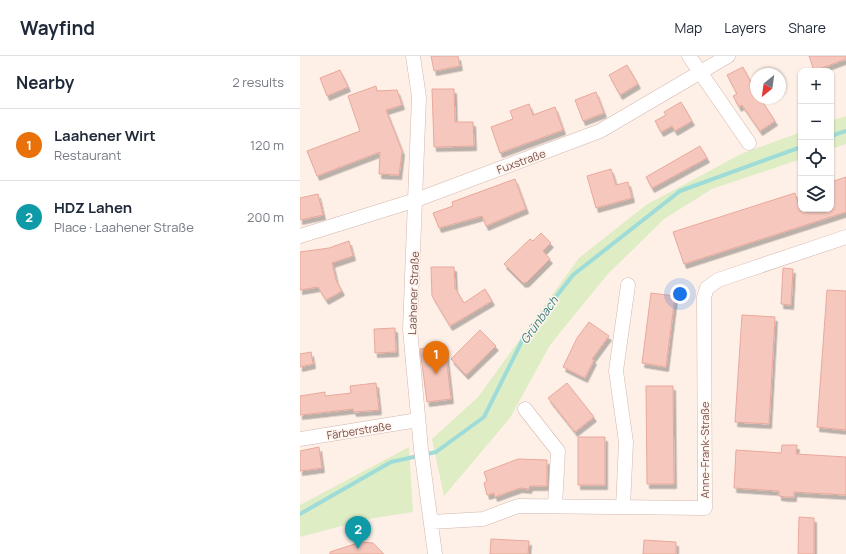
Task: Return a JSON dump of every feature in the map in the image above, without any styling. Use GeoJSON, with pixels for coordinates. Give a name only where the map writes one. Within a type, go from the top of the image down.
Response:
{"type":"FeatureCollection","features":[{"type":"Feature","properties":{"kind":"street","name":"Laahener Straße"},"geometry":{"type":"LineString","coordinates":[[413,56],[419,97],[410,329],[421,448],[435,554]]}},
{"type":"Feature","properties":{"kind":"street"},"geometry":{"type":"LineString","coordinates":[[690,56],[749,143]]}},
{"type":"Feature","properties":{"kind":"street","name":"Fuxstraße"},"geometry":{"type":"LineString","coordinates":[[300,236],[416,200],[600,131],[728,56]]}},
{"type":"Feature","properties":{"kind":"street","name":"Anne-Frank-Straße"},"geometry":{"type":"LineString","coordinates":[[431,522],[483,519],[518,506],[705,508],[704,297],[707,288],[718,280],[846,237]]}},
{"type":"Feature","properties":{"kind":"street"},"geometry":{"type":"LineString","coordinates":[[623,507],[626,442],[616,370],[628,285]]}},
{"type":"Feature","properties":{"kind":"street"},"geometry":{"type":"LineString","coordinates":[[525,410],[558,451],[555,506]]}},
{"type":"Feature","properties":{"kind":"street","name":"Färberstraße"},"geometry":{"type":"LineString","coordinates":[[300,439],[418,420]]}},
{"type":"Feature","properties":{"kind":"green space"},"geometry":{"type":"Polygon","coordinates":[[[846,116],[846,144],[834,148],[834,140],[834,120],[846,116]]]}},
{"type":"Feature","properties":{"kind":"green space"},"geometry":{"type":"Polygon","coordinates":[[[798,133],[798,160],[712,189],[664,219],[607,275],[550,345],[510,418],[444,496],[432,439],[478,397],[579,258],[646,205],[741,154],[798,133]]]}},
{"type":"Feature","properties":{"kind":"green space"},"geometry":{"type":"Polygon","coordinates":[[[409,447],[413,512],[368,519],[300,537],[300,505],[409,447]]]}},
{"type":"Feature","properties":{"kind":"building"},"geometry":{"type":"Polygon","coordinates":[[[431,56],[458,56],[460,66],[434,71],[431,56]]]}},
{"type":"Feature","properties":{"kind":"building"},"geometry":{"type":"Polygon","coordinates":[[[809,56],[846,56],[846,59],[822,68],[813,68],[809,56]]]}},
{"type":"Feature","properties":{"kind":"building"},"geometry":{"type":"Polygon","coordinates":[[[627,65],[638,84],[620,95],[609,75],[627,65]]]}},
{"type":"Feature","properties":{"kind":"building"},"geometry":{"type":"Polygon","coordinates":[[[743,67],[750,81],[750,104],[764,104],[775,121],[760,131],[742,105],[739,107],[733,96],[737,94],[727,75],[743,67]]]}},
{"type":"Feature","properties":{"kind":"building"},"geometry":{"type":"Polygon","coordinates":[[[340,70],[348,87],[327,96],[320,78],[340,70]]]}},
{"type":"Feature","properties":{"kind":"building"},"geometry":{"type":"Polygon","coordinates":[[[376,86],[377,91],[397,90],[402,105],[386,110],[402,151],[399,175],[379,174],[380,152],[317,176],[307,151],[360,131],[348,96],[376,86]]]}},
{"type":"Feature","properties":{"kind":"building"},"geometry":{"type":"Polygon","coordinates":[[[432,89],[454,89],[455,122],[473,122],[474,146],[434,147],[432,89]]]}},
{"type":"Feature","properties":{"kind":"building"},"geometry":{"type":"Polygon","coordinates":[[[596,92],[604,113],[583,121],[575,100],[596,92]]]}},
{"type":"Feature","properties":{"kind":"building"},"geometry":{"type":"Polygon","coordinates":[[[681,102],[692,121],[675,131],[672,126],[661,132],[655,121],[666,115],[664,112],[681,102]]]}},
{"type":"Feature","properties":{"kind":"building"},"geometry":{"type":"Polygon","coordinates":[[[529,104],[533,115],[555,107],[563,130],[500,153],[491,127],[513,119],[510,111],[529,104]]]}},
{"type":"Feature","properties":{"kind":"building"},"geometry":{"type":"Polygon","coordinates":[[[700,146],[707,158],[652,188],[646,177],[700,146]]]}},
{"type":"Feature","properties":{"kind":"building"},"geometry":{"type":"Polygon","coordinates":[[[611,169],[616,185],[628,182],[632,198],[596,208],[587,176],[611,169]]]}},
{"type":"Feature","properties":{"kind":"building"},"geometry":{"type":"Polygon","coordinates":[[[846,177],[846,212],[684,264],[673,232],[795,193],[798,203],[798,212],[834,212],[834,181],[846,177]]]}},
{"type":"Feature","properties":{"kind":"building"},"geometry":{"type":"Polygon","coordinates":[[[515,179],[526,209],[486,226],[482,216],[439,228],[433,213],[453,206],[452,202],[515,179]]]}},
{"type":"Feature","properties":{"kind":"building"},"geometry":{"type":"Polygon","coordinates":[[[318,194],[323,215],[300,220],[300,198],[318,194]]]}},
{"type":"Feature","properties":{"kind":"building"},"geometry":{"type":"Polygon","coordinates":[[[541,233],[551,243],[543,251],[550,259],[527,282],[523,283],[504,264],[530,239],[533,241],[541,233]]]}},
{"type":"Feature","properties":{"kind":"building"},"geometry":{"type":"Polygon","coordinates":[[[349,241],[353,256],[332,263],[336,280],[342,291],[326,300],[318,287],[300,290],[300,252],[329,248],[349,241]]]}},
{"type":"Feature","properties":{"kind":"building"},"geometry":{"type":"Polygon","coordinates":[[[431,267],[454,267],[455,288],[464,303],[485,289],[492,301],[450,326],[432,296],[431,267]]]}},
{"type":"Feature","properties":{"kind":"building"},"geometry":{"type":"Polygon","coordinates":[[[783,268],[793,269],[791,305],[781,304],[783,268]]]}},
{"type":"Feature","properties":{"kind":"building"},"geometry":{"type":"Polygon","coordinates":[[[827,290],[846,291],[846,430],[817,427],[827,290]]]}},
{"type":"Feature","properties":{"kind":"building"},"geometry":{"type":"Polygon","coordinates":[[[651,293],[675,296],[666,367],[642,363],[651,293]]]}},
{"type":"Feature","properties":{"kind":"building"},"geometry":{"type":"Polygon","coordinates":[[[742,315],[775,317],[769,424],[735,422],[742,315]]]}},
{"type":"Feature","properties":{"kind":"building"},"geometry":{"type":"Polygon","coordinates":[[[589,322],[609,336],[592,359],[594,360],[585,378],[563,367],[577,338],[589,322]]]}},
{"type":"Feature","properties":{"kind":"building"},"geometry":{"type":"Polygon","coordinates":[[[395,328],[396,352],[375,353],[374,329],[395,328]]]}},
{"type":"Feature","properties":{"kind":"building"},"geometry":{"type":"Polygon","coordinates":[[[480,330],[496,346],[466,375],[451,359],[480,330]]]}},
{"type":"Feature","properties":{"kind":"building"},"geometry":{"type":"Polygon","coordinates":[[[445,346],[451,399],[427,402],[420,349],[445,346]]]}},
{"type":"Feature","properties":{"kind":"building"},"geometry":{"type":"Polygon","coordinates":[[[311,352],[313,364],[300,367],[300,354],[311,352]]]}},
{"type":"Feature","properties":{"kind":"building"},"geometry":{"type":"Polygon","coordinates":[[[376,383],[379,410],[354,412],[353,409],[300,415],[300,396],[325,392],[325,396],[351,393],[350,386],[376,383]]]}},
{"type":"Feature","properties":{"kind":"building"},"geometry":{"type":"Polygon","coordinates":[[[567,383],[594,417],[575,432],[548,398],[567,383]]]}},
{"type":"Feature","properties":{"kind":"building"},"geometry":{"type":"Polygon","coordinates":[[[646,386],[673,386],[674,484],[647,484],[646,386]]]}},
{"type":"Feature","properties":{"kind":"building"},"geometry":{"type":"Polygon","coordinates":[[[578,437],[605,437],[605,485],[578,485],[578,437]]]}},
{"type":"Feature","properties":{"kind":"building"},"geometry":{"type":"Polygon","coordinates":[[[782,445],[797,445],[796,454],[846,457],[846,495],[794,492],[794,497],[786,497],[779,496],[779,491],[734,488],[736,450],[781,453],[782,445]]]}},
{"type":"Feature","properties":{"kind":"building"},"geometry":{"type":"Polygon","coordinates":[[[319,447],[322,468],[300,471],[300,451],[319,447]]]}},
{"type":"Feature","properties":{"kind":"building"},"geometry":{"type":"Polygon","coordinates":[[[518,459],[547,460],[547,486],[530,486],[529,489],[520,488],[495,497],[494,493],[487,495],[484,483],[487,481],[484,472],[518,459]]]}},
{"type":"Feature","properties":{"kind":"building"},"geometry":{"type":"Polygon","coordinates":[[[799,517],[814,518],[814,554],[798,554],[799,517]]]}},
{"type":"Feature","properties":{"kind":"building"},"geometry":{"type":"Polygon","coordinates":[[[491,539],[529,541],[528,554],[490,554],[491,539]]]}},
{"type":"Feature","properties":{"kind":"building"},"geometry":{"type":"Polygon","coordinates":[[[644,540],[676,542],[676,554],[643,554],[644,540]]]}},
{"type":"Feature","properties":{"kind":"building"},"geometry":{"type":"Polygon","coordinates":[[[361,542],[373,543],[384,554],[330,554],[330,552],[361,542]]]}},
{"type":"Feature","properties":{"kind":"waterway","name":"Grünbach"},"geometry":{"type":"LineString","coordinates":[[834,135],[846,131]]}},
{"type":"Feature","properties":{"kind":"waterway","name":"Grünbach"},"geometry":{"type":"LineString","coordinates":[[300,514],[391,462],[436,452],[484,417],[523,339],[573,275],[680,191],[798,148]]}},
{"type":"Feature","properties":{"kind":"place","name":"Laahener Wirt"},"geometry":{"type":"Point","coordinates":[436,374]}},
{"type":"Feature","properties":{"kind":"place","name":"HDZ Lahen"},"geometry":{"type":"Point","coordinates":[358,549]}}]}
